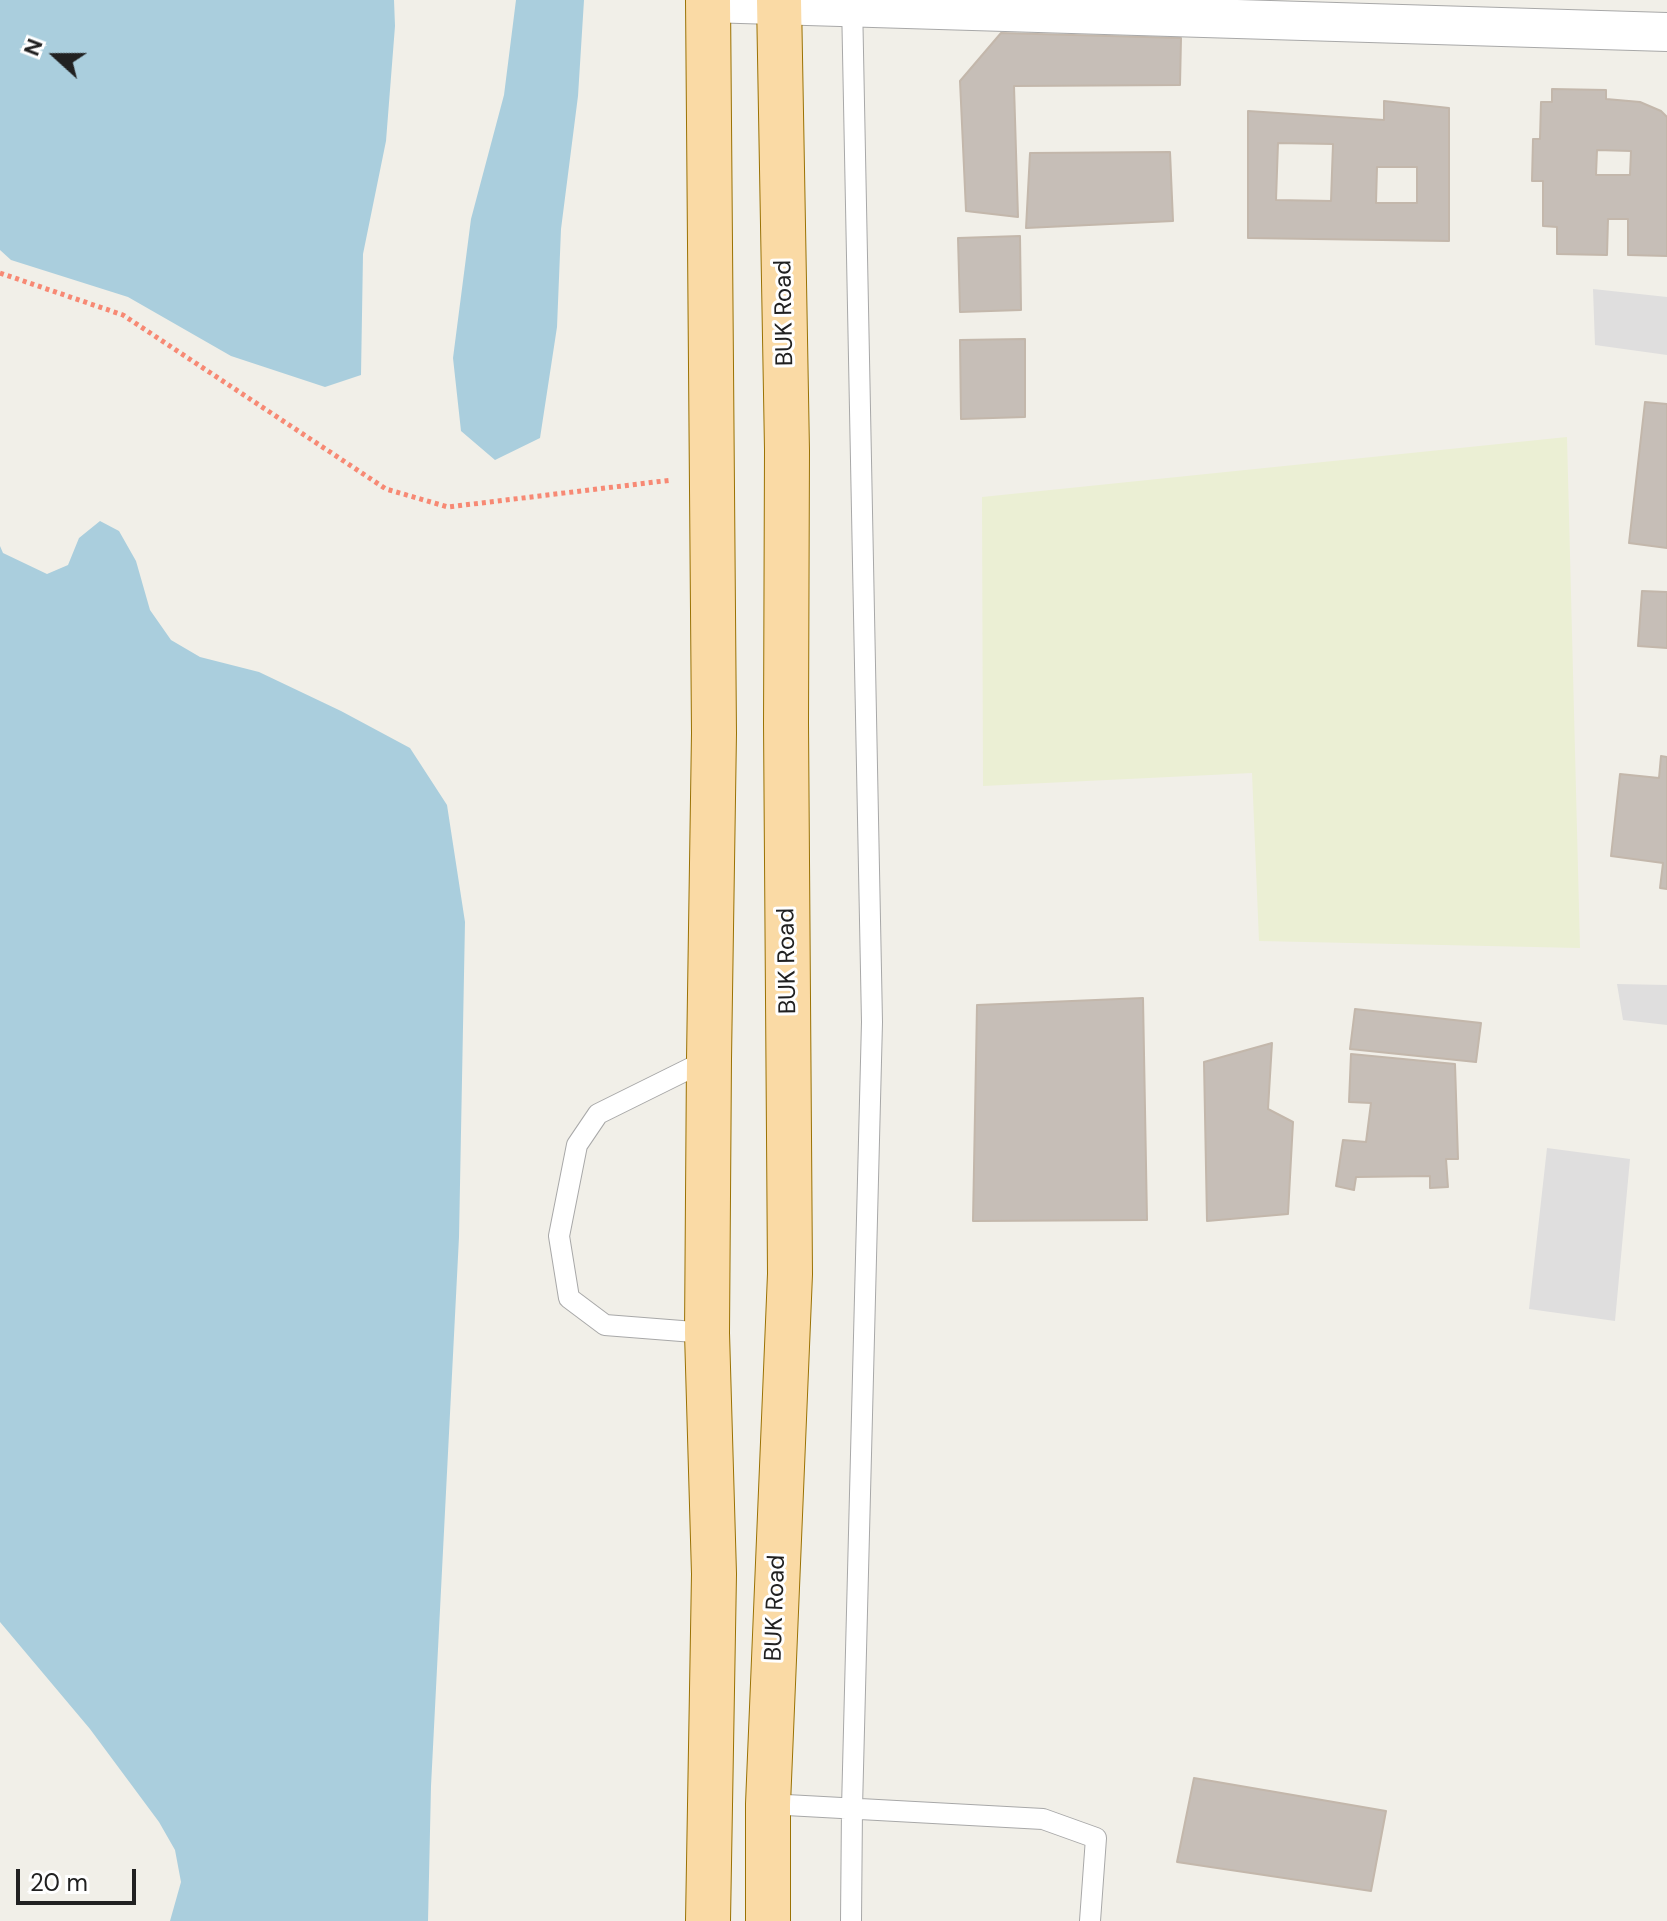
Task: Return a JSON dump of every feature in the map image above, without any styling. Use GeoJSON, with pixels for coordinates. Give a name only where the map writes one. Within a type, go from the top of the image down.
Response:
{"type":"FeatureCollection","features":[{"type":"Feature","properties":{"kind":"main road"},"geometry":{"type":"LineString","coordinates":[[708,2],[714,733],[707,1333],[714,1574],[708,1921]]}},
{"type":"Feature","properties":{"kind":"main road","name":"BUK Road"},"geometry":{"type":"LineString","coordinates":[[768,1921],[768,1804],[790,1274],[787,450],[780,2]]}},
{"type":"Feature","properties":{"kind":"street"},"geometry":{"type":"LineString","coordinates":[[708,2],[1552,13],[1667,32]]}},
{"type":"Feature","properties":{"kind":"lane"},"geometry":{"type":"LineString","coordinates":[[851,1921],[872,1022],[852,3]]}},
{"type":"Feature","properties":{"kind":"lane"},"geometry":{"type":"LineString","coordinates":[[707,1333],[605,1325],[569,1298],[559,1236],[577,1145],[598,1114],[709,1059]]}},
{"type":"Feature","properties":{"kind":"lane"},"geometry":{"type":"LineString","coordinates":[[768,1804],[1043,1819],[1096,1838],[1090,1921]]}},
{"type":"Feature","properties":{"kind":"path"},"geometry":{"type":"LineString","coordinates":[[0,273],[123,315],[386,489],[448,507],[712,475]]}},
{"type":"Feature","properties":{"kind":"shaded area"},"geometry":{"type":"Polygon","coordinates":[[[1593,289],[1667,297],[1667,355],[1595,345],[1593,289]]]}},
{"type":"Feature","properties":{"kind":"shaded area"},"geometry":{"type":"Polygon","coordinates":[[[1617,984],[1667,985],[1667,1025],[1623,1020],[1617,984]]]}},
{"type":"Feature","properties":{"kind":"shaded area"},"geometry":{"type":"Polygon","coordinates":[[[1547,1148],[1630,1159],[1615,1321],[1529,1309],[1547,1148]]]}},
{"type":"Feature","properties":{"kind":"green space"},"geometry":{"type":"Polygon","coordinates":[[[1567,437],[1580,948],[1259,941],[1252,773],[983,786],[982,497],[1567,437]]]}},
{"type":"Feature","properties":{"kind":"water"},"geometry":{"type":"Polygon","coordinates":[[[0,0],[394,0],[395,26],[386,141],[363,254],[361,375],[325,387],[231,356],[128,297],[11,260],[0,250],[0,0]]]}},
{"type":"Feature","properties":{"kind":"water"},"geometry":{"type":"Polygon","coordinates":[[[516,0],[584,0],[578,96],[561,229],[557,327],[540,438],[495,460],[461,431],[453,358],[471,219],[504,95],[516,0]]]}},
{"type":"Feature","properties":{"kind":"water"},"geometry":{"type":"Polygon","coordinates":[[[100,521],[119,531],[136,561],[150,610],[171,640],[200,657],[259,672],[410,748],[447,805],[465,922],[459,1237],[431,1786],[428,1921],[170,1921],[181,1882],[175,1850],[159,1822],[90,1729],[0,1622],[0,546],[3,553],[47,574],[68,565],[79,538],[100,521]]]}},
{"type":"Feature","properties":{"kind":"building"},"geometry":{"type":"Polygon","coordinates":[[[1001,33],[1181,38],[1180,85],[1014,86],[1018,217],[966,211],[960,81],[1001,33]]]}},
{"type":"Feature","properties":{"kind":"building"},"geometry":{"type":"Polygon","coordinates":[[[1552,89],[1606,90],[1606,99],[1640,102],[1667,117],[1667,256],[1628,255],[1628,219],[1608,219],[1607,255],[1557,254],[1557,227],[1543,226],[1543,181],[1532,181],[1533,139],[1540,139],[1541,102],[1552,102],[1552,89]],[[1597,150],[1596,175],[1630,175],[1631,151],[1597,150]]]}},
{"type":"Feature","properties":{"kind":"building"},"geometry":{"type":"Polygon","coordinates":[[[1384,101],[1449,108],[1449,241],[1248,238],[1248,111],[1384,120],[1384,101]],[[1278,143],[1276,200],[1331,201],[1333,144],[1278,143]],[[1377,167],[1376,203],[1417,203],[1417,167],[1377,167]]]}},
{"type":"Feature","properties":{"kind":"building"},"geometry":{"type":"Polygon","coordinates":[[[1170,152],[1173,221],[1026,228],[1030,153],[1170,152]]]}},
{"type":"Feature","properties":{"kind":"building"},"geometry":{"type":"Polygon","coordinates":[[[1020,236],[1021,310],[960,312],[958,238],[1020,236]]]}},
{"type":"Feature","properties":{"kind":"building"},"geometry":{"type":"Polygon","coordinates":[[[1025,339],[1025,417],[961,419],[960,340],[1025,339]]]}},
{"type":"Feature","properties":{"kind":"building"},"geometry":{"type":"Polygon","coordinates":[[[1645,402],[1667,404],[1667,548],[1629,543],[1645,402]]]}},
{"type":"Feature","properties":{"kind":"building"},"geometry":{"type":"Polygon","coordinates":[[[1642,591],[1667,592],[1667,648],[1638,646],[1642,591]]]}},
{"type":"Feature","properties":{"kind":"building"},"geometry":{"type":"Polygon","coordinates":[[[1661,756],[1667,757],[1667,889],[1660,888],[1663,863],[1611,856],[1620,774],[1659,778],[1661,756]]]}},
{"type":"Feature","properties":{"kind":"building"},"geometry":{"type":"Polygon","coordinates":[[[1143,998],[1147,1220],[973,1221],[977,1005],[1143,998]]]}},
{"type":"Feature","properties":{"kind":"building"},"geometry":{"type":"Polygon","coordinates":[[[1355,1009],[1481,1023],[1476,1062],[1350,1049],[1355,1009]]]}},
{"type":"Feature","properties":{"kind":"building"},"geometry":{"type":"Polygon","coordinates":[[[1272,1043],[1268,1109],[1293,1122],[1288,1214],[1207,1221],[1204,1062],[1272,1043]]]}},
{"type":"Feature","properties":{"kind":"building"},"geometry":{"type":"Polygon","coordinates":[[[1351,1054],[1455,1064],[1458,1159],[1446,1159],[1448,1187],[1430,1188],[1430,1176],[1356,1177],[1354,1190],[1336,1186],[1343,1140],[1366,1142],[1371,1103],[1349,1102],[1351,1054]]]}},
{"type":"Feature","properties":{"kind":"building"},"geometry":{"type":"Polygon","coordinates":[[[1194,1778],[1386,1811],[1371,1891],[1177,1862],[1194,1778]]]}}]}
